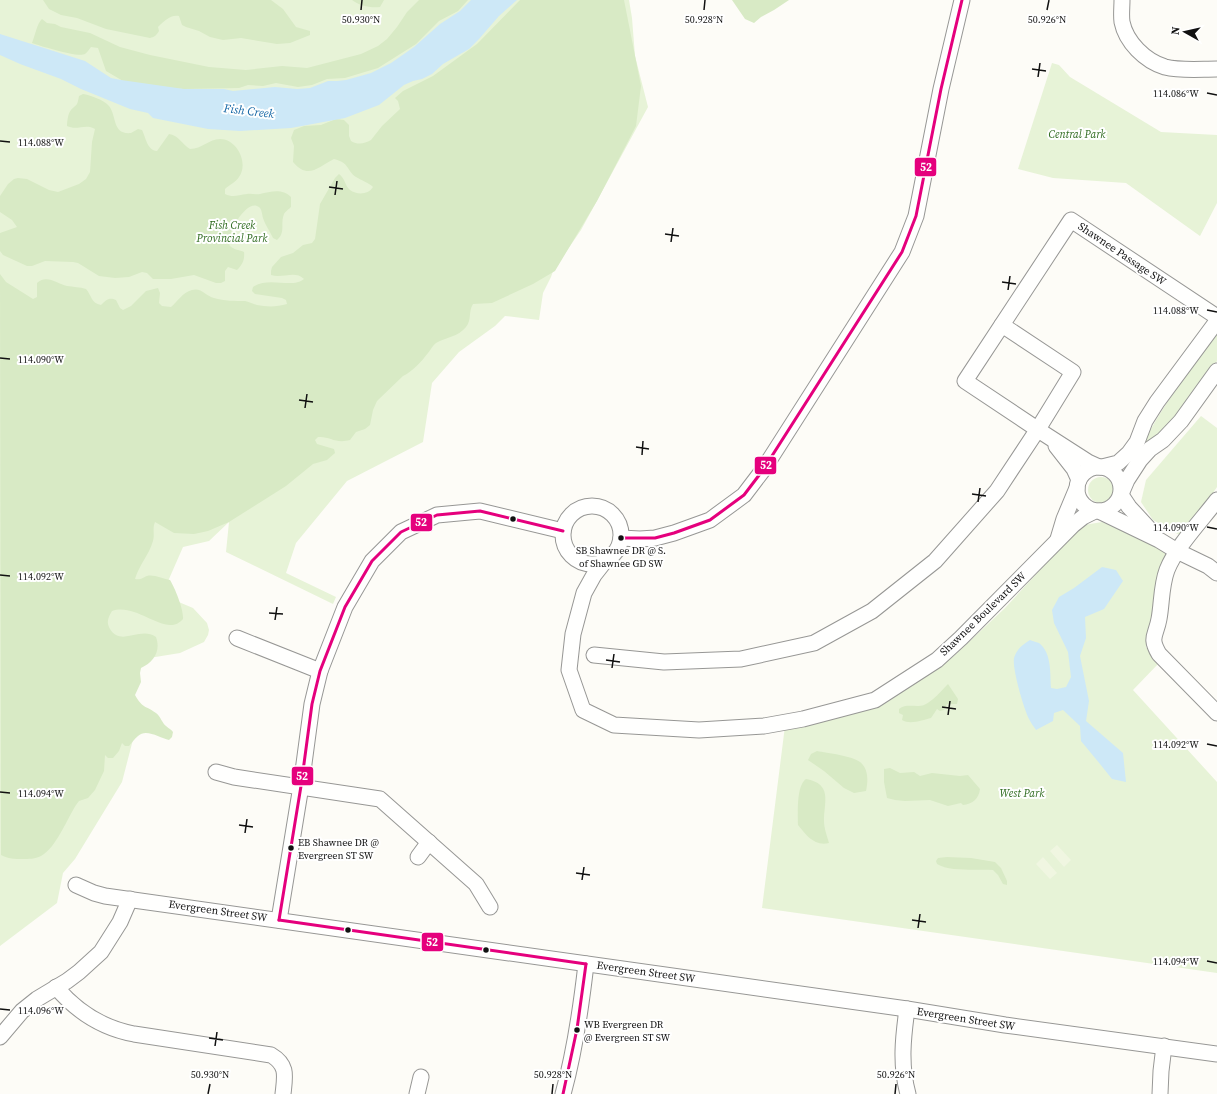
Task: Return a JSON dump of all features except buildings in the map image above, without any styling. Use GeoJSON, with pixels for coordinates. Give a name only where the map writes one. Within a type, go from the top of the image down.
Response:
{"type":"FeatureCollection","features":[{"type":"Feature","properties":{"kind":"street"},"geometry":{"type":"LineString","coordinates":[[621,538],[655,538],[674,533],[710,520],[744,494],[763,470],[902,252],[916,216],[941,89],[962,0]]}},
{"type":"Feature","properties":{"kind":"street"},"geometry":{"type":"LineString","coordinates":[[1122,0],[1122,20],[1125,32],[1133,44],[1153,62],[1166,67],[1181,69],[1217,69]]}},
{"type":"Feature","properties":{"kind":"street","name":"Shawnee Passage SW"},"geometry":{"type":"LineString","coordinates":[[1042,432],[965,381],[1071,220],[1217,317]]}},
{"type":"Feature","properties":{"kind":"street"},"geometry":{"type":"LineString","coordinates":[[1078,484],[1087,471],[1118,463],[1129,453],[1157,402],[1217,321]]}},
{"type":"Feature","properties":{"kind":"street"},"geometry":{"type":"LineString","coordinates":[[594,654],[664,662],[741,659],[814,643],[872,611],[935,561],[996,490],[1042,432],[1073,372],[1002,325]]}},
{"type":"Feature","properties":{"kind":"street"},"geometry":{"type":"LineString","coordinates":[[1097,511],[1110,509],[1118,501],[1127,480],[1140,460],[1150,449],[1163,440],[1181,421],[1217,371]]}},
{"type":"Feature","properties":{"kind":"street"},"geometry":{"type":"LineString","coordinates":[[1042,432],[1088,462],[1114,472],[1118,476],[1122,488],[1121,495],[1141,521],[1159,540]]}},
{"type":"Feature","properties":{"kind":"street"},"geometry":{"type":"LineString","coordinates":[[1042,432],[1061,451],[1074,469],[1078,484],[1078,496],[1088,508],[1159,540],[1177,551],[1208,566],[1217,573]]}},
{"type":"Feature","properties":{"kind":"street","name":"Shawnee Boulevard SW"},"geometry":{"type":"LineString","coordinates":[[1057,541],[1078,484]]}},
{"type":"Feature","properties":{"kind":"street"},"geometry":{"type":"LineString","coordinates":[[1217,500],[1177,551],[1166,576],[1159,620],[1153,643],[1159,654],[1217,713]]}},
{"type":"Feature","properties":{"kind":"street"},"geometry":{"type":"LineString","coordinates":[[599,506],[608,510],[615,516],[620,525],[621,538],[621,544],[616,553],[600,564],[590,564],[580,562],[566,549],[563,531],[573,513],[580,508],[599,506]]}},
{"type":"Feature","properties":{"kind":"street"},"geometry":{"type":"LineString","coordinates":[[279,920],[301,786],[312,704],[320,671],[345,607],[372,561],[401,532],[437,515],[480,511],[563,531]]}},
{"type":"Feature","properties":{"kind":"street","name":"Shawnee Boulevard SW"},"geometry":{"type":"LineString","coordinates":[[584,593],[573,634],[569,670],[583,710],[614,725],[699,730],[764,726],[803,719],[876,700],[936,660],[961,638],[1073,524],[1083,517],[1097,511]]}},
{"type":"Feature","properties":{"kind":"street"},"geometry":{"type":"LineString","coordinates":[[573,557],[581,576],[584,593]]}},
{"type":"Feature","properties":{"kind":"street"},"geometry":{"type":"LineString","coordinates":[[584,593],[594,575],[605,561]]}},
{"type":"Feature","properties":{"kind":"street"},"geometry":{"type":"LineString","coordinates":[[238,638],[320,671]]}},
{"type":"Feature","properties":{"kind":"street"},"geometry":{"type":"LineString","coordinates":[[216,772],[234,777],[380,799],[476,884],[490,907]]}},
{"type":"Feature","properties":{"kind":"street"},"geometry":{"type":"LineString","coordinates":[[418,857],[429,842]]}},
{"type":"Feature","properties":{"kind":"street","name":"Evergreen Street SW"},"geometry":{"type":"LineString","coordinates":[[76,885],[94,894],[1217,1054]]}},
{"type":"Feature","properties":{"kind":"street"},"geometry":{"type":"LineString","coordinates":[[0,1037],[22,1011],[37,998],[68,981],[101,952],[120,922],[130,899]]}},
{"type":"Feature","properties":{"kind":"street"},"geometry":{"type":"LineString","coordinates":[[563,1094],[571,1068],[586,964]]}},
{"type":"Feature","properties":{"kind":"street"},"geometry":{"type":"LineString","coordinates":[[56,987],[64,997],[89,1018],[117,1031],[271,1055],[280,1061],[284,1069],[285,1080],[282,1094]]}},
{"type":"Feature","properties":{"kind":"street"},"geometry":{"type":"LineString","coordinates":[[907,1009],[902,1060],[908,1094]]}},
{"type":"Feature","properties":{"kind":"street"},"geometry":{"type":"LineString","coordinates":[[1160,1094],[1164,1046]]}},
{"type":"Feature","properties":{"kind":"street"},"geometry":{"type":"LineString","coordinates":[[417,1094],[421,1077]]}},
{"type":"Feature","properties":{"kind":"green space","name":"Fish Creek Provincial Park"},"geometry":{"type":"Polygon","coordinates":[[[0,0],[629,0],[635,56],[648,107],[581,230],[553,271],[543,293],[539,320],[505,316],[495,326],[459,352],[432,383],[423,442],[347,481],[296,543],[286,573],[336,597],[333,604],[226,552],[229,522],[209,541],[183,547],[162,595],[193,608],[207,623],[209,630],[208,635],[204,642],[180,653],[143,659],[132,668],[136,728],[122,782],[75,859],[63,873],[57,903],[0,946],[0,0]]]}},
{"type":"Feature","properties":{"kind":"green space"},"geometry":{"type":"Polygon","coordinates":[[[43,0],[271,0],[283,9],[296,27],[310,31],[310,35],[290,43],[277,44],[241,38],[223,40],[210,37],[199,31],[186,27],[182,25],[179,16],[173,16],[163,22],[158,27],[159,31],[157,34],[150,38],[106,29],[77,18],[61,15],[49,9],[43,0]]]}},
{"type":"Feature","properties":{"kind":"green space"},"geometry":{"type":"Polygon","coordinates":[[[352,0],[384,0],[380,7],[369,7],[352,0]]]}},
{"type":"Feature","properties":{"kind":"green space"},"geometry":{"type":"Polygon","coordinates":[[[419,0],[468,0],[458,11],[439,21],[416,44],[378,68],[345,78],[327,79],[312,85],[298,87],[276,83],[263,86],[248,85],[239,88],[184,89],[149,87],[123,81],[106,71],[98,48],[91,47],[85,54],[81,55],[59,51],[32,43],[37,27],[42,19],[47,23],[90,33],[120,47],[150,55],[209,67],[246,70],[282,66],[307,68],[361,54],[378,46],[387,39],[407,12],[419,0]]]}},
{"type":"Feature","properties":{"kind":"green space","name":"Fish Creek Provincial Park"},"geometry":{"type":"Polygon","coordinates":[[[520,0],[624,0],[641,86],[636,126],[597,201],[555,271],[533,284],[492,303],[473,304],[469,322],[466,327],[456,335],[433,345],[417,366],[403,376],[377,401],[373,410],[370,425],[365,429],[356,432],[350,440],[336,441],[318,437],[315,440],[317,444],[334,449],[335,453],[327,460],[313,464],[286,486],[229,522],[208,531],[194,534],[174,533],[155,522],[154,538],[135,579],[155,576],[170,580],[179,599],[183,619],[176,624],[168,625],[132,611],[122,610],[112,611],[108,622],[110,629],[114,634],[120,636],[125,637],[150,634],[156,637],[158,647],[157,651],[150,663],[141,668],[141,682],[135,695],[142,705],[159,716],[165,725],[173,732],[172,737],[169,740],[149,733],[141,734],[135,738],[129,746],[125,746],[122,743],[119,751],[113,758],[108,758],[105,755],[104,771],[95,790],[88,798],[79,801],[52,847],[41,856],[32,859],[17,859],[1,855],[0,274],[6,282],[33,299],[37,297],[37,283],[41,280],[48,279],[63,285],[86,289],[93,301],[101,305],[106,300],[114,299],[123,310],[131,306],[146,291],[158,288],[160,293],[159,303],[162,306],[171,307],[185,293],[195,289],[211,297],[222,300],[245,301],[264,306],[287,304],[286,300],[282,298],[255,294],[252,291],[253,287],[259,284],[273,282],[293,283],[304,279],[297,275],[271,275],[272,267],[281,257],[293,253],[303,245],[312,243],[315,239],[320,204],[335,178],[339,174],[343,178],[348,188],[353,192],[365,193],[373,187],[356,177],[343,163],[334,159],[313,170],[303,170],[298,167],[293,162],[294,146],[291,138],[294,130],[304,126],[321,125],[336,119],[344,120],[349,125],[349,136],[351,141],[361,144],[371,140],[382,126],[400,109],[398,101],[395,98],[403,91],[433,76],[477,44],[520,0]]]}},
{"type":"Feature","properties":{"kind":"green space"},"geometry":{"type":"Polygon","coordinates":[[[732,0],[789,0],[754,23],[745,19],[732,0]]]}},
{"type":"Feature","properties":{"kind":"green space","name":"Central Park"},"geometry":{"type":"Polygon","coordinates":[[[1052,63],[1059,65],[1070,77],[1161,132],[1217,135],[1217,203],[1200,236],[1126,183],[1053,178],[1018,169],[1052,63]]]}},
{"type":"Feature","properties":{"kind":"green space"},"geometry":{"type":"Polygon","coordinates":[[[83,94],[97,98],[109,106],[116,124],[121,131],[131,133],[138,129],[142,130],[149,146],[157,151],[169,134],[177,138],[190,149],[194,149],[216,139],[226,140],[232,143],[240,153],[243,165],[239,177],[225,189],[225,194],[233,196],[276,191],[284,192],[291,197],[291,207],[284,214],[280,237],[277,240],[273,238],[264,221],[259,207],[254,205],[249,208],[243,213],[233,227],[229,241],[230,246],[244,252],[243,262],[237,270],[228,267],[225,271],[225,281],[221,283],[216,283],[194,275],[171,279],[153,279],[147,273],[142,272],[129,277],[115,278],[99,276],[78,263],[45,261],[32,266],[27,266],[3,255],[0,251],[0,233],[17,227],[12,220],[0,212],[0,196],[8,184],[14,179],[27,179],[49,190],[58,192],[79,184],[86,179],[90,172],[92,142],[95,129],[92,127],[74,128],[67,126],[70,111],[77,104],[79,96],[83,94]]]}},
{"type":"Feature","properties":{"kind":"green space"},"geometry":{"type":"Polygon","coordinates":[[[1217,333],[1217,361],[1169,425],[1141,449],[1166,404],[1217,333]]]}},
{"type":"Feature","properties":{"kind":"green space"},"geometry":{"type":"Polygon","coordinates":[[[1201,416],[1217,428],[1217,487],[1183,537],[1153,520],[1141,502],[1146,480],[1201,416]]]}},
{"type":"Feature","properties":{"kind":"green space"},"geometry":{"type":"Polygon","coordinates":[[[1101,477],[1110,481],[1114,490],[1110,499],[1101,503],[1092,499],[1088,490],[1092,481],[1101,477]]]}},
{"type":"Feature","properties":{"kind":"green space","name":"West Park"},"geometry":{"type":"Polygon","coordinates":[[[1102,522],[1174,549],[1146,647],[1159,663],[1133,690],[1217,782],[1217,973],[762,908],[785,726],[886,703],[954,656],[1005,608],[1064,544],[1084,525],[1102,522]]]}},
{"type":"Feature","properties":{"kind":"green space"},"geometry":{"type":"Polygon","coordinates":[[[948,684],[958,699],[957,704],[947,704],[944,710],[940,711],[937,709],[931,718],[913,722],[902,720],[903,715],[899,713],[899,709],[905,706],[924,705],[934,698],[948,684]]]}},
{"type":"Feature","properties":{"kind":"green space"},"geometry":{"type":"Polygon","coordinates":[[[817,751],[846,756],[860,762],[865,768],[866,772],[866,791],[854,793],[844,788],[808,760],[811,754],[817,751]]]}},
{"type":"Feature","properties":{"kind":"green space"},"geometry":{"type":"Polygon","coordinates":[[[890,768],[900,773],[914,772],[920,776],[932,773],[960,776],[968,775],[980,789],[979,793],[977,798],[969,803],[948,806],[930,800],[905,801],[887,798],[884,782],[884,769],[890,768]]]}},
{"type":"Feature","properties":{"kind":"green space"},"geometry":{"type":"Polygon","coordinates":[[[806,779],[815,781],[824,789],[824,824],[829,843],[824,844],[815,842],[798,825],[799,794],[806,779]]]}},
{"type":"Feature","properties":{"kind":"green space"},"geometry":{"type":"Polygon","coordinates":[[[1057,845],[1071,860],[1064,867],[1050,851],[1057,845]]]}},
{"type":"Feature","properties":{"kind":"green space"},"geometry":{"type":"Polygon","coordinates":[[[1043,857],[1057,873],[1050,879],[1036,864],[1043,857]]]}},
{"type":"Feature","properties":{"kind":"green space"},"geometry":{"type":"Polygon","coordinates":[[[938,858],[971,858],[995,862],[1001,868],[1007,881],[1007,885],[1003,884],[993,870],[956,869],[942,867],[937,864],[936,861],[938,858]]]}},
{"type":"Feature","properties":{"kind":"water","name":"Fish Creek"},"geometry":{"type":"Polygon","coordinates":[[[471,0],[517,0],[499,16],[469,49],[443,64],[432,74],[404,85],[379,105],[345,118],[291,128],[240,131],[208,129],[153,118],[148,113],[130,109],[61,79],[0,55],[0,34],[85,61],[111,78],[121,80],[184,89],[224,89],[233,91],[275,87],[297,89],[310,88],[328,81],[346,80],[371,73],[391,63],[414,47],[440,24],[460,11],[471,0]]]}},
{"type":"Feature","properties":{"kind":"water"},"geometry":{"type":"Polygon","coordinates":[[[1102,567],[1116,570],[1123,581],[1104,609],[1085,617],[1086,638],[1080,656],[1089,701],[1086,721],[1123,753],[1126,782],[1112,779],[1081,741],[1080,726],[1063,710],[1054,713],[1053,721],[1036,730],[1024,707],[1014,663],[1015,655],[1022,646],[1030,640],[1039,643],[1046,652],[1048,658],[1051,688],[1057,689],[1066,687],[1071,677],[1068,652],[1054,623],[1052,610],[1059,597],[1074,588],[1102,567]]]}},
{"type":"Feature","properties":{"kind":"transit line","name":"52"},"geometry":{"type":"LineString","coordinates":[[621,538],[655,538],[674,533],[710,520],[744,495],[763,470],[902,252],[916,216],[941,89],[962,0]]}},
{"type":"Feature","properties":{"kind":"transit line","name":"52"},"geometry":{"type":"LineString","coordinates":[[279,920],[301,786],[312,704],[320,671],[345,607],[372,561],[401,532],[437,515],[480,511],[563,531]]}},
{"type":"Feature","properties":{"kind":"transit line","name":"52"},"geometry":{"type":"LineString","coordinates":[[279,920],[586,964]]}},
{"type":"Feature","properties":{"kind":"transit line","name":"52"},"geometry":{"type":"LineString","coordinates":[[563,1094],[577,1029],[586,964]]}},
{"type":"Feature","properties":{"kind":"place","name":"SB Shawnee DR @ S. of Shawnee GD SW"},"geometry":{"type":"Point","coordinates":[621,538]}},
{"type":"Feature","properties":{"kind":"place","name":"EB Shawnee DR @ Evergreen ST SW"},"geometry":{"type":"Point","coordinates":[291,848]}},
{"type":"Feature","properties":{"kind":"place","name":"WB Evergreen DR @ Evergreen ST SW"},"geometry":{"type":"Point","coordinates":[577,1030]}}]}
